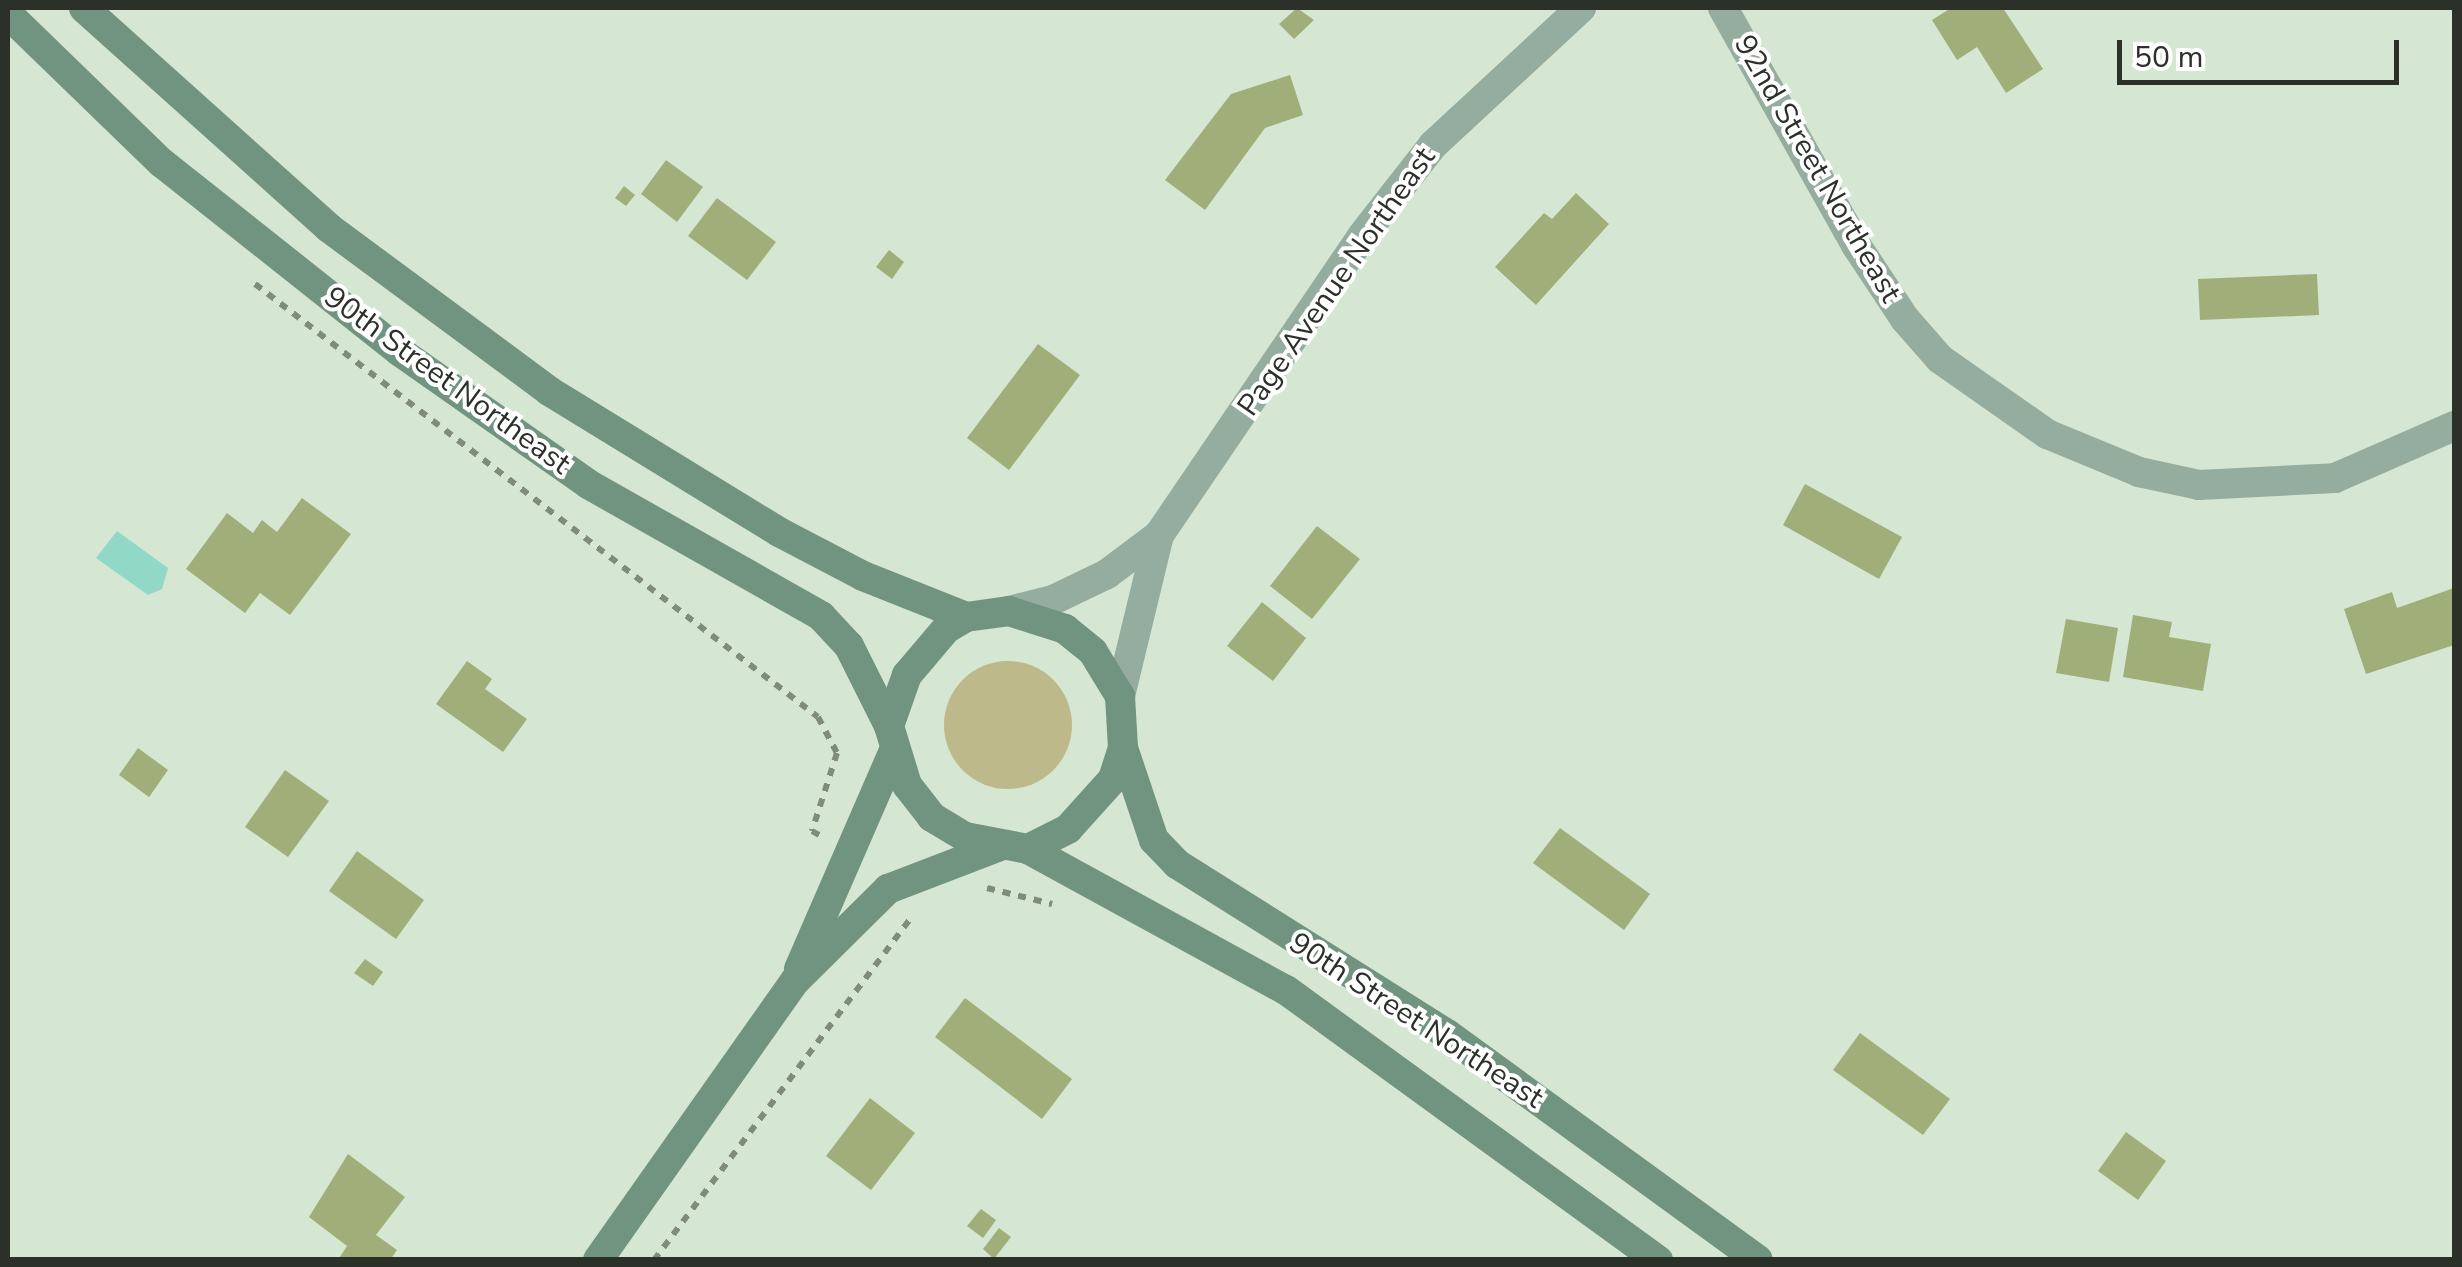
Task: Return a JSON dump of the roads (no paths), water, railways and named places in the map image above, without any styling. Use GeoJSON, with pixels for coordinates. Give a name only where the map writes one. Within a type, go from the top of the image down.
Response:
{"type":"FeatureCollection","features":[{"type":"Feature","properties":{"kind":"main road","name":"90th Street Northeast"},"geometry":{"type":"LineString","coordinates":[[84,8],[328,228],[549,390],[780,532],[863,576],[966,617]]}},
{"type":"Feature","properties":{"kind":"main road","name":"90th Street Northeast"},"geometry":{"type":"LineString","coordinates":[[8,14],[162,164],[399,351],[588,484],[821,616],[848,646],[892,737]]}},
{"type":"Feature","properties":{"kind":"main road"},"geometry":{"type":"LineString","coordinates":[[598,1260],[795,982],[888,889],[1016,847],[1050,840],[1094,807],[1123,748],[1120,696],[1093,652],[1065,629],[1009,612],[966,617],[946,629],[907,675],[892,737],[795,982]]}},
{"type":"Feature","properties":{"kind":"main road"},"geometry":{"type":"LineString","coordinates":[[892,737],[908,786],[932,816],[966,837],[1016,847]]}},
{"type":"Feature","properties":{"kind":"main road","name":"90th Street Northeast"},"geometry":{"type":"LineString","coordinates":[[1123,748],[1154,840],[1177,864],[1448,1034],[1758,1260]]}},
{"type":"Feature","properties":{"kind":"main road","name":"90th Street Northeast"},"geometry":{"type":"LineString","coordinates":[[1016,847],[1286,990],[1658,1260]]}},
{"type":"Feature","properties":{"kind":"street","name":"Page Avenue Northeast"},"geometry":{"type":"LineString","coordinates":[[1009,612],[1053,600],[1107,574],[1159,535],[1362,236],[1433,145],[1582,8]]}},
{"type":"Feature","properties":{"kind":"street","name":"92nd Street Northeast"},"geometry":{"type":"LineString","coordinates":[[1722,8],[1856,245],[1905,319],[1940,359],[2048,434],[2138,472],[2198,485],[2335,478],[2454,426]]}},
{"type":"Feature","properties":{"kind":"street","name":"Page Avenue Northeast"},"geometry":{"type":"LineString","coordinates":[[1120,696],[1159,535]]}},
{"type":"Feature","properties":{"kind":"water"},"geometry":{"type":"Polygon","coordinates":[[[117,531],[168,568],[162,589],[148,595],[96,558],[117,531]]]}}]}
